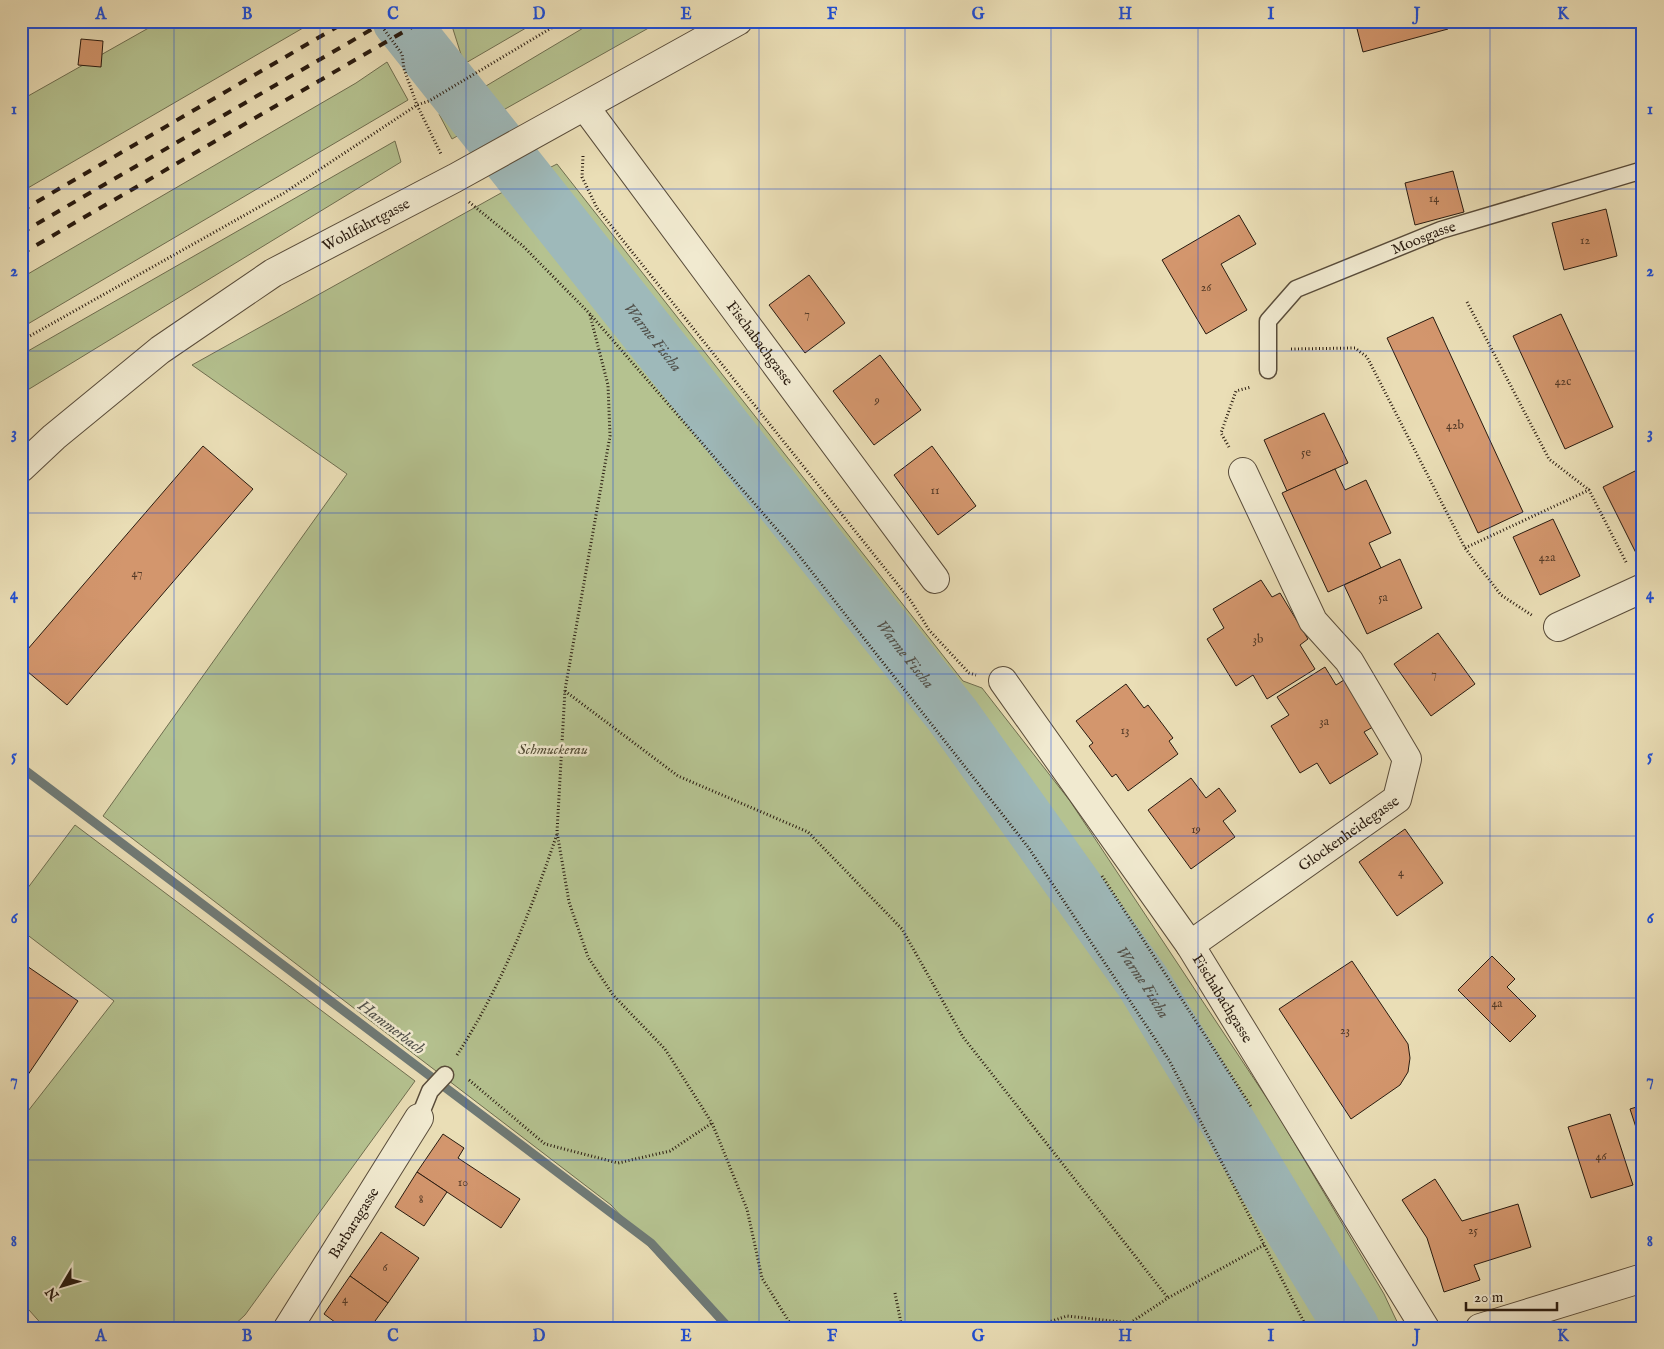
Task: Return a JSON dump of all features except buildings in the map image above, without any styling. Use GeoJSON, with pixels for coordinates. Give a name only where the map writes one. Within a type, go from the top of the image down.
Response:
{"type":"FeatureCollection","features":[{"type":"Feature","properties":{"kind":"street","name":"Wohlfahrtgasse"},"geometry":{"type":"LineString","coordinates":[[21,468],[54,437],[160,350],[273,273],[463,174],[738,21]]}},
{"type":"Feature","properties":{"kind":"street","name":"Fischabachgasse"},"geometry":{"type":"LineString","coordinates":[[585,107],[935,579]]}},
{"type":"Feature","properties":{"kind":"street","name":"Glockenheidegasse"},"geometry":{"type":"LineString","coordinates":[[1190,945],[1398,799],[1406,759],[1349,661],[1313,622],[1243,472]]}},
{"type":"Feature","properties":{"kind":"street"},"geometry":{"type":"LineString","coordinates":[[1558,627],[1641,589]]}},
{"type":"Feature","properties":{"kind":"street","name":"Fischabachgasse"},"geometry":{"type":"LineString","coordinates":[[1003,681],[1190,945],[1425,1328]]}},
{"type":"Feature","properties":{"kind":"street","name":"Barbaragasse"},"geometry":{"type":"LineString","coordinates":[[288,1328],[419,1118]]}},
{"type":"Feature","properties":{"kind":"street"},"geometry":{"type":"LineString","coordinates":[[1480,1328],[1643,1278]]}},
{"type":"Feature","properties":{"kind":"lane","name":"Moosgasse"},"geometry":{"type":"LineString","coordinates":[[1268,370],[1268,321],[1296,289],[1441,230],[1643,170]]}},
{"type":"Feature","properties":{"kind":"lane"},"geometry":{"type":"LineString","coordinates":[[419,1118],[430,1092],[448,1070]]}},
{"type":"Feature","properties":{"kind":"path"},"geometry":{"type":"LineString","coordinates":[[378,21],[402,54],[404,69],[417,105],[463,174]]}},
{"type":"Feature","properties":{"kind":"path"},"geometry":{"type":"LineString","coordinates":[[21,341],[284,193],[417,105],[429,102],[563,21]]}},
{"type":"Feature","properties":{"kind":"path"},"geometry":{"type":"LineString","coordinates":[[585,107],[582,177],[597,208],[911,601],[929,630],[968,674],[1003,681]]}},
{"type":"Feature","properties":{"kind":"path"},"geometry":{"type":"LineString","coordinates":[[472,206],[523,246],[590,314],[793,548],[1028,847],[1169,1060],[1307,1328]]}},
{"type":"Feature","properties":{"kind":"path"},"geometry":{"type":"LineString","coordinates":[[1467,302],[1549,459],[1588,490],[1641,589]]}},
{"type":"Feature","properties":{"kind":"path"},"geometry":{"type":"LineString","coordinates":[[590,314],[608,385],[610,436],[565,690],[558,832],[569,902],[588,957],[613,994],[665,1049],[712,1123],[747,1209],[762,1278],[793,1328]]}},
{"type":"Feature","properties":{"kind":"path"},"geometry":{"type":"LineString","coordinates":[[1268,350],[1355,348],[1367,357],[1465,548],[1501,595],[1527,613],[1558,627]]}},
{"type":"Feature","properties":{"kind":"path"},"geometry":{"type":"LineString","coordinates":[[1243,472],[1221,433],[1236,391],[1266,384],[1268,370]]}},
{"type":"Feature","properties":{"kind":"path"},"geometry":{"type":"LineString","coordinates":[[1465,548],[1588,490]]}},
{"type":"Feature","properties":{"kind":"path"},"geometry":{"type":"LineString","coordinates":[[565,690],[678,776],[808,832],[902,929],[963,1037],[1168,1298]]}},
{"type":"Feature","properties":{"kind":"path"},"geometry":{"type":"LineString","coordinates":[[558,832],[532,908],[475,1027],[448,1070],[545,1144],[618,1163],[670,1151],[712,1123]]}},
{"type":"Feature","properties":{"kind":"path"},"geometry":{"type":"LineString","coordinates":[[1100,873],[1256,1114]]}},
{"type":"Feature","properties":{"kind":"path"},"geometry":{"type":"LineString","coordinates":[[1031,1328],[1067,1316],[1130,1323],[1168,1298],[1264,1245]]}},
{"type":"Feature","properties":{"kind":"path"},"geometry":{"type":"LineString","coordinates":[[896,1292],[902,1328]]}},
{"type":"Feature","properties":{"kind":"green space"},"geometry":{"type":"Polygon","coordinates":[[[161,21],[315,21],[21,192],[21,100],[161,21]]]}},
{"type":"Feature","properties":{"kind":"green space"},"geometry":{"type":"Polygon","coordinates":[[[462,21],[538,21],[464,64],[452,26],[462,21]]]}},
{"type":"Feature","properties":{"kind":"green space"},"geometry":{"type":"Polygon","coordinates":[[[595,21],[661,21],[452,139],[439,114],[595,21]]]}},
{"type":"Feature","properties":{"kind":"green space"},"geometry":{"type":"Polygon","coordinates":[[[387,62],[408,100],[21,328],[21,278],[356,83],[387,62]]]}},
{"type":"Feature","properties":{"kind":"green space"},"geometry":{"type":"Polygon","coordinates":[[[395,141],[401,162],[21,394],[21,355],[395,141]]]}},
{"type":"Feature","properties":{"kind":"green space","name":"Schmuckerau"},"geometry":{"type":"Polygon","coordinates":[[[557,164],[963,681],[982,688],[1070,801],[1276,1112],[1384,1294],[1400,1328],[724,1328],[611,1205],[103,816],[347,474],[192,365],[519,183],[557,164]]]}},
{"type":"Feature","properties":{"kind":"green space"},"geometry":{"type":"Polygon","coordinates":[[[75,825],[415,1081],[245,1315],[231,1328],[45,1328],[21,1301],[21,1120],[114,1001],[21,930],[21,897],[75,825]]]}},
{"type":"Feature","properties":{"kind":"waterway","name":"Warme Fischa"},"geometry":{"type":"LineString","coordinates":[[400,21],[953,716],[1143,982],[1352,1328]]}},
{"type":"Feature","properties":{"kind":"waterway","name":"Hammerbach"},"geometry":{"type":"LineString","coordinates":[[21,767],[651,1243],[729,1328]]}},
{"type":"Feature","properties":{"kind":"railway"},"geometry":{"type":"LineString","coordinates":[[21,211],[347,21]]}},
{"type":"Feature","properties":{"kind":"railway"},"geometry":{"type":"LineString","coordinates":[[21,233],[386,21]]}},
{"type":"Feature","properties":{"kind":"railway"},"geometry":{"type":"LineString","coordinates":[[21,254],[422,21]]}}]}
